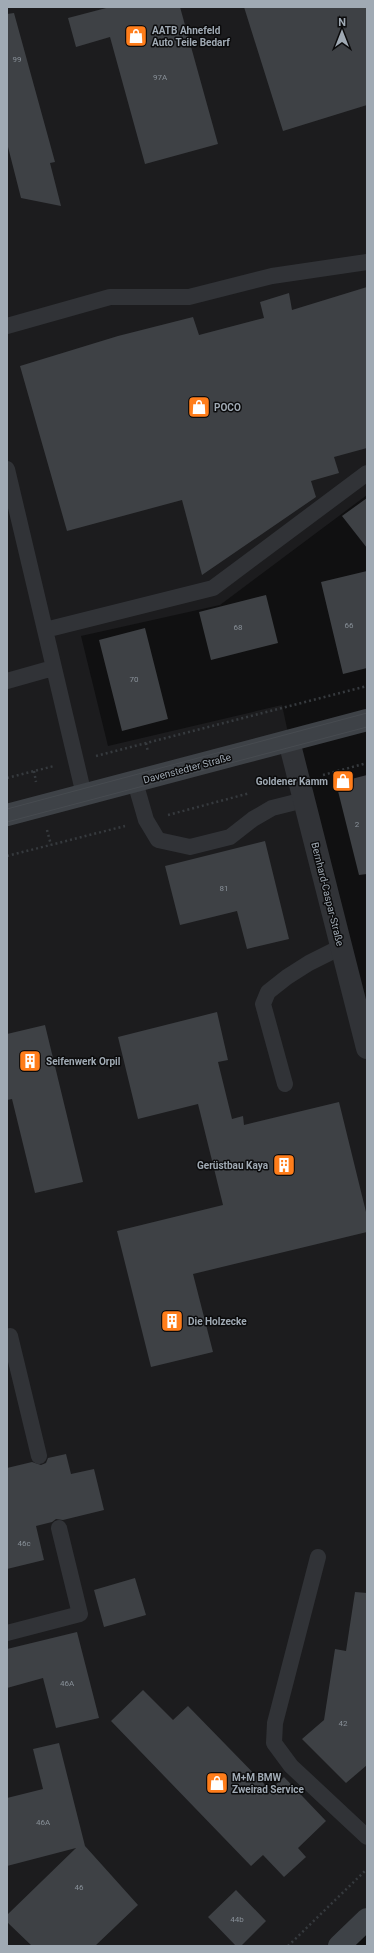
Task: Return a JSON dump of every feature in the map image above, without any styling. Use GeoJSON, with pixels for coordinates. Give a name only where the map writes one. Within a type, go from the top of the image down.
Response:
{"type":"FeatureCollection","features":[{"type":"Feature","properties":{"kind":"street","name":"Davenstedter Straße"},"geometry":{"type":"LineString","coordinates":[[7,815],[367,720]]}},
{"type":"Feature","properties":{"kind":"street","name":"Bernhard-Caspar-Straße"},"geometry":{"type":"LineString","coordinates":[[289,741],[367,1048]]}},
{"type":"Feature","properties":{"kind":"street"},"geometry":{"type":"LineString","coordinates":[[339,1946],[367,1919]]}},
{"type":"Feature","properties":{"kind":"lane"},"geometry":{"type":"LineString","coordinates":[[7,326],[110,297],[189,297],[272,276],[367,262]]}},
{"type":"Feature","properties":{"kind":"lane"},"geometry":{"type":"LineString","coordinates":[[7,469],[84,795]]}},
{"type":"Feature","properties":{"kind":"lane"},"geometry":{"type":"LineString","coordinates":[[45,630],[164,596],[213,588],[367,472]]}},
{"type":"Feature","properties":{"kind":"lane"},"geometry":{"type":"LineString","coordinates":[[7,681],[53,668]]}},
{"type":"Feature","properties":{"kind":"lane"},"geometry":{"type":"LineString","coordinates":[[135,782],[146,820],[158,840],[190,847],[230,837],[253,819],[302,790]]}},
{"type":"Feature","properties":{"kind":"lane"},"geometry":{"type":"LineString","coordinates":[[285,1084],[263,1004],[268,992],[309,963],[342,947]]}},
{"type":"Feature","properties":{"kind":"lane"},"geometry":{"type":"LineString","coordinates":[[7,1337],[10,1336],[40,1456]]}},
{"type":"Feature","properties":{"kind":"lane"},"geometry":{"type":"LineString","coordinates":[[7,1633],[80,1614],[59,1528]]}},
{"type":"Feature","properties":{"kind":"lane"},"geometry":{"type":"LineString","coordinates":[[318,1557],[275,1723],[274,1743],[292,1766],[367,1837]]}},
{"type":"Feature","properties":{"kind":"path"},"geometry":{"type":"LineString","coordinates":[[7,778],[367,686]]}},
{"type":"Feature","properties":{"kind":"path"},"geometry":{"type":"LineString","coordinates":[[302,790],[367,763]]}},
{"type":"Feature","properties":{"kind":"path"},"geometry":{"type":"LineString","coordinates":[[7,856],[254,792]]}},
{"type":"Feature","properties":{"kind":"path"},"geometry":{"type":"LineString","coordinates":[[288,1946],[367,1869]]}},
{"type":"Feature","properties":{"kind":"shaded area"},"geometry":{"type":"Polygon","coordinates":[[[7,7],[367,7],[367,495],[220,605],[81,636],[108,746],[282,705],[291,747],[367,1048],[367,1919],[339,1946],[7,1946],[7,7]]]}},
{"type":"Feature","properties":{"kind":"building"},"geometry":{"type":"Polygon","coordinates":[[[110,7],[180,7],[218,144],[145,164],[110,37],[76,47],[68,18],[110,7]]]}},
{"type":"Feature","properties":{"kind":"building"},"geometry":{"type":"Polygon","coordinates":[[[244,7],[367,7],[367,105],[283,131],[244,7]]]}},
{"type":"Feature","properties":{"kind":"building"},"geometry":{"type":"Polygon","coordinates":[[[14,13],[55,162],[50,163],[61,206],[21,198],[7,143],[7,14],[14,13]]]}},
{"type":"Feature","properties":{"kind":"building","name":"POCO"},"geometry":{"type":"Polygon","coordinates":[[[367,287],[367,448],[334,457],[339,473],[311,481],[316,497],[202,575],[182,500],[67,531],[20,366],[118,336],[193,317],[199,335],[264,318],[260,302],[289,293],[292,310],[367,287]]]}},
{"type":"Feature","properties":{"kind":"building"},"geometry":{"type":"Polygon","coordinates":[[[367,498],[367,548],[342,516],[367,498]]]}},
{"type":"Feature","properties":{"kind":"building"},"geometry":{"type":"Polygon","coordinates":[[[367,571],[367,668],[343,674],[321,582],[367,571]]]}},
{"type":"Feature","properties":{"kind":"building"},"geometry":{"type":"Polygon","coordinates":[[[266,595],[278,643],[211,660],[199,612],[266,595]]]}},
{"type":"Feature","properties":{"kind":"building"},"geometry":{"type":"Polygon","coordinates":[[[145,628],[168,719],[122,731],[99,640],[145,628]]]}},
{"type":"Feature","properties":{"kind":"building"},"geometry":{"type":"Polygon","coordinates":[[[367,775],[367,874],[359,875],[336,783],[367,775]]]}},
{"type":"Feature","properties":{"kind":"building"},"geometry":{"type":"Polygon","coordinates":[[[265,841],[289,939],[247,949],[237,911],[180,925],[165,866],[265,841]]]}},
{"type":"Feature","properties":{"kind":"building","name":"Gerüstbau Kaya"},"geometry":{"type":"Polygon","coordinates":[[[217,1012],[228,1060],[218,1062],[232,1119],[243,1116],[244,1125],[339,1102],[367,1216],[367,1232],[193,1274],[213,1352],[151,1367],[117,1231],[223,1205],[198,1104],[138,1119],[118,1037],[217,1012]]]}},
{"type":"Feature","properties":{"kind":"building"},"geometry":{"type":"Polygon","coordinates":[[[45,1025],[83,1182],[35,1193],[12,1099],[7,1100],[7,1034],[45,1025]]]}},
{"type":"Feature","properties":{"kind":"building"},"geometry":{"type":"Polygon","coordinates":[[[66,1454],[71,1474],[94,1469],[104,1510],[63,1520],[56,1519],[52,1522],[36,1526],[44,1560],[7,1569],[7,1468],[32,1462],[41,1465],[46,1463],[48,1458],[66,1454]]]}},
{"type":"Feature","properties":{"kind":"building"},"geometry":{"type":"Polygon","coordinates":[[[135,1578],[146,1615],[104,1627],[94,1590],[135,1578]]]}},
{"type":"Feature","properties":{"kind":"building"},"geometry":{"type":"Polygon","coordinates":[[[355,1592],[367,1593],[367,1765],[346,1783],[302,1739],[324,1720],[335,1649],[346,1651],[355,1592]]]}},
{"type":"Feature","properties":{"kind":"building"},"geometry":{"type":"Polygon","coordinates":[[[77,1632],[99,1718],[56,1728],[43,1678],[7,1688],[7,1649],[77,1632]]]}},
{"type":"Feature","properties":{"kind":"building","name":"M+M BMW Zweirad Service"},"geometry":{"type":"Polygon","coordinates":[[[143,1690],[173,1720],[188,1706],[270,1790],[284,1777],[326,1821],[298,1848],[306,1857],[284,1877],[263,1855],[251,1866],[111,1721],[143,1690]]]}},
{"type":"Feature","properties":{"kind":"building"},"geometry":{"type":"Polygon","coordinates":[[[59,1743],[85,1846],[138,1905],[95,1946],[32,1946],[7,1922],[7,1915],[76,1848],[7,1866],[7,1798],[43,1789],[33,1749],[59,1743]]]}},
{"type":"Feature","properties":{"kind":"building"},"geometry":{"type":"Polygon","coordinates":[[[236,1890],[266,1921],[241,1946],[236,1946],[208,1917],[236,1890]]]}},
{"type":"Feature","properties":{"kind":"tram line"},"geometry":{"type":"LineString","coordinates":[[7,809],[367,713]]}},
{"type":"Feature","properties":{"kind":"tram line"},"geometry":{"type":"LineString","coordinates":[[7,822],[367,727]]}},
{"type":"Feature","properties":{"kind":"place","name":"AATB Ahnefeld Auto Teile Bedarf"},"geometry":{"type":"Point","coordinates":[136,36]}},
{"type":"Feature","properties":{"kind":"place","name":"POCO"},"geometry":{"type":"Point","coordinates":[199,407]}},
{"type":"Feature","properties":{"kind":"place","name":"Goldener Kamm"},"geometry":{"type":"Point","coordinates":[343,781]}},
{"type":"Feature","properties":{"kind":"place","name":"Seifenwerk Orpil"},"geometry":{"type":"Point","coordinates":[30,1061]}},
{"type":"Feature","properties":{"kind":"place","name":"Gerüstbau Kaya"},"geometry":{"type":"Point","coordinates":[284,1165]}},
{"type":"Feature","properties":{"kind":"place","name":"Die Holzecke"},"geometry":{"type":"Point","coordinates":[172,1321]}},
{"type":"Feature","properties":{"kind":"place","name":"M+M BMW Zweirad Service"},"geometry":{"type":"Point","coordinates":[217,1783]}}]}
